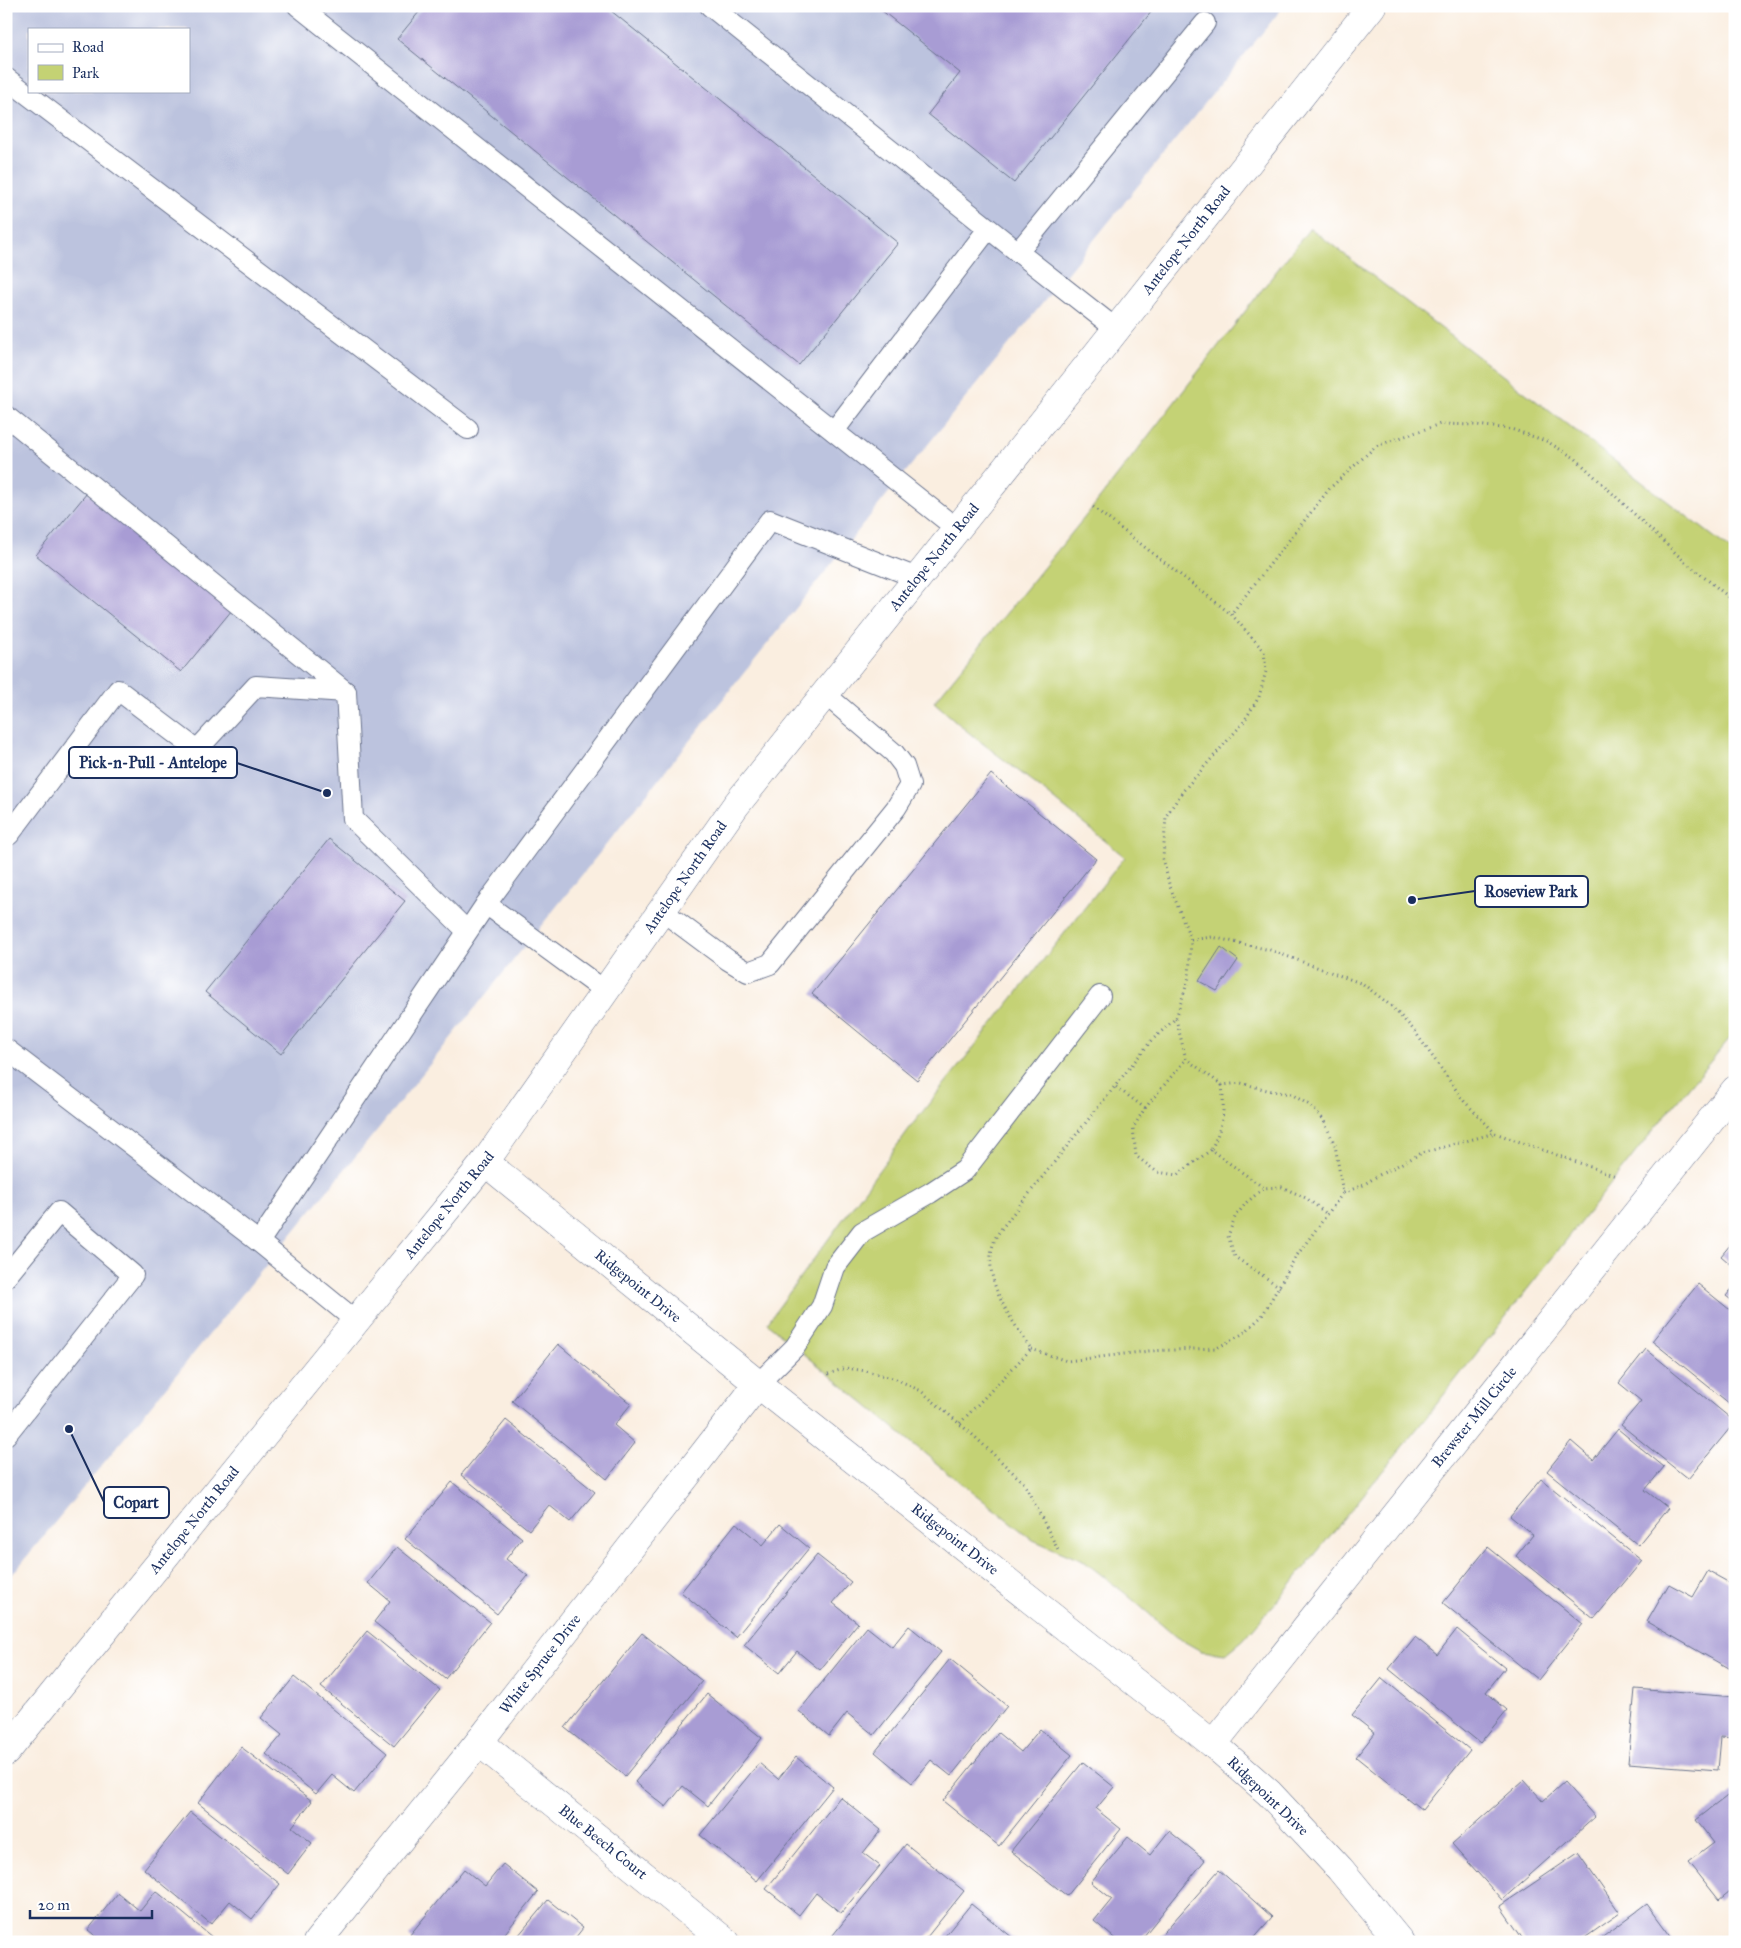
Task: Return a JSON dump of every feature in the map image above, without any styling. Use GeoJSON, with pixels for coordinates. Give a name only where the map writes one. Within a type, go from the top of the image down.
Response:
{"type":"FeatureCollection","features":[{"type":"Feature","properties":{"kind":"street","name":"Antelope North Road"},"geometry":{"type":"LineString","coordinates":[[8,1746],[485,1162],[736,805],[1372,6]]}},
{"type":"Feature","properties":{"kind":"street","name":"Brewster Mill Circle"},"geometry":{"type":"LineString","coordinates":[[1213,1744],[1735,1090]]}},
{"type":"Feature","properties":{"kind":"street","name":"Ridgepoint Drive"},"geometry":{"type":"LineString","coordinates":[[485,1162],[758,1384],[1213,1744],[1269,1792],[1340,1869],[1400,1942]]}},
{"type":"Feature","properties":{"kind":"street","name":"White Spruce Drive"},"geometry":{"type":"LineString","coordinates":[[317,1942],[479,1742],[758,1384]]}},
{"type":"Feature","properties":{"kind":"street","name":"Blue Beech Court"},"geometry":{"type":"LineString","coordinates":[[479,1742],[726,1942]]}},
{"type":"Feature","properties":{"kind":"lane"},"geometry":{"type":"LineString","coordinates":[[710,6],[1116,329]]}},
{"type":"Feature","properties":{"kind":"lane"},"geometry":{"type":"LineString","coordinates":[[300,7],[957,529]]}},
{"type":"Feature","properties":{"kind":"lane"},"geometry":{"type":"LineString","coordinates":[[1018,252],[1205,23]]}},
{"type":"Feature","properties":{"kind":"lane"},"geometry":{"type":"LineString","coordinates":[[6,78],[468,429]]}},
{"type":"Feature","properties":{"kind":"lane"},"geometry":{"type":"LineString","coordinates":[[834,431],[988,228]]}},
{"type":"Feature","properties":{"kind":"lane"},"geometry":{"type":"LineString","coordinates":[[6,416],[346,692],[353,819],[467,931]]}},
{"type":"Feature","properties":{"kind":"lane"},"geometry":{"type":"LineString","coordinates":[[259,1242],[486,904],[770,520],[917,578]]}},
{"type":"Feature","properties":{"kind":"lane"},"geometry":{"type":"LineString","coordinates":[[6,833],[9,835],[118,690],[197,750],[256,686],[346,692]]}},
{"type":"Feature","properties":{"kind":"lane"},"geometry":{"type":"LineString","coordinates":[[661,910],[728,960],[748,972],[770,964],[896,808],[910,785],[904,766],[894,753],[824,694]]}},
{"type":"Feature","properties":{"kind":"lane"},"geometry":{"type":"LineString","coordinates":[[486,904],[605,991]]}},
{"type":"Feature","properties":{"kind":"lane"},"geometry":{"type":"LineString","coordinates":[[758,1384],[795,1347],[822,1306],[835,1267],[862,1232],[930,1193],[965,1170],[1100,996]]}},
{"type":"Feature","properties":{"kind":"lane"},"geometry":{"type":"LineString","coordinates":[[6,1048],[259,1242],[356,1321]]}},
{"type":"Feature","properties":{"kind":"lane"},"geometry":{"type":"LineString","coordinates":[[6,1277],[59,1212],[133,1275],[6,1435]]}},
{"type":"Feature","properties":{"kind":"path"},"geometry":{"type":"LineString","coordinates":[[1230,614],[1330,488],[1376,446],[1440,424],[1476,425],[1511,429],[1546,441],[1575,458],[1684,561],[1735,602]]}},
{"type":"Feature","properties":{"kind":"path"},"geometry":{"type":"LineString","coordinates":[[1093,507],[1244,627],[1264,651],[1266,671],[1259,697],[1243,722],[1183,791],[1166,816],[1163,858],[1169,884],[1191,940],[1189,978],[1176,1018],[1152,1041],[1008,1220],[995,1239],[990,1264],[996,1288],[1010,1316],[1031,1349],[1067,1361],[1149,1351],[1217,1348],[1244,1333],[1262,1316],[1295,1258],[1343,1193],[1364,1185],[1379,1174],[1422,1153],[1495,1133]]}},
{"type":"Feature","properties":{"kind":"path"},"geometry":{"type":"LineString","coordinates":[[1191,940],[1212,936],[1270,950],[1363,984],[1390,1004],[1412,1029],[1464,1101],[1495,1133],[1616,1176]]}},
{"type":"Feature","properties":{"kind":"path"},"geometry":{"type":"LineString","coordinates":[[1176,1018],[1186,1059],[1222,1085],[1240,1083],[1291,1094],[1311,1106],[1323,1119],[1335,1145],[1343,1193]]}},
{"type":"Feature","properties":{"kind":"path"},"geometry":{"type":"LineString","coordinates":[[1186,1059],[1144,1108],[1133,1128],[1136,1156],[1156,1172],[1177,1175],[1211,1150],[1220,1130],[1225,1111],[1222,1085]]}},
{"type":"Feature","properties":{"kind":"path"},"geometry":{"type":"LineString","coordinates":[[1116,1087],[1144,1108]]}},
{"type":"Feature","properties":{"kind":"path"},"geometry":{"type":"LineString","coordinates":[[1211,1150],[1264,1188]]}},
{"type":"Feature","properties":{"kind":"path"},"geometry":{"type":"LineString","coordinates":[[1280,1287],[1235,1257],[1228,1236],[1235,1217],[1247,1202],[1264,1188],[1282,1187],[1306,1198],[1327,1214]]}},
{"type":"Feature","properties":{"kind":"path"},"geometry":{"type":"LineString","coordinates":[[960,1423],[1031,1349]]}},
{"type":"Feature","properties":{"kind":"path"},"geometry":{"type":"LineString","coordinates":[[828,1374],[846,1368],[896,1379],[922,1391],[1024,1482],[1058,1550]]}},
{"type":"Feature","properties":{"kind":"shaded area"},"geometry":{"type":"Polygon","coordinates":[[[6,6],[1284,6],[878,506],[378,1129],[6,1582],[6,6]]]}},
{"type":"Feature","properties":{"kind":"green space"},"geometry":{"type":"Polygon","coordinates":[[[1310,228],[1735,553],[1735,1032],[1655,1128],[1420,1425],[1278,1600],[1243,1640],[1226,1654],[1201,1651],[1176,1637],[1085,1562],[1033,1540],[941,1467],[767,1323],[912,1125],[1125,857],[968,732],[934,702],[1093,507],[1310,228]]]}},
{"type":"Feature","properties":{"kind":"building"},"geometry":{"type":"Polygon","coordinates":[[[424,6],[605,6],[898,243],[799,365],[397,39],[424,6]]]}},
{"type":"Feature","properties":{"kind":"building"},"geometry":{"type":"Polygon","coordinates":[[[876,6],[1156,6],[1014,183],[928,114],[960,73],[876,6]]]}},
{"type":"Feature","properties":{"kind":"building"},"geometry":{"type":"Polygon","coordinates":[[[87,493],[232,610],[181,672],[36,555],[87,493]]]}},
{"type":"Feature","properties":{"kind":"building"},"geometry":{"type":"Polygon","coordinates":[[[991,774],[1096,859],[917,1080],[812,994],[991,774]]]}},
{"type":"Feature","properties":{"kind":"building"},"geometry":{"type":"Polygon","coordinates":[[[329,839],[405,901],[281,1054],[205,992],[329,839]]]}},
{"type":"Feature","properties":{"kind":"building"},"geometry":{"type":"Polygon","coordinates":[[[1221,947],[1238,960],[1217,991],[1199,981],[1221,947]]]}},
{"type":"Feature","properties":{"kind":"building"},"geometry":{"type":"Polygon","coordinates":[[[1735,1239],[1735,1268],[1721,1256],[1735,1239]]]}},
{"type":"Feature","properties":{"kind":"building"},"geometry":{"type":"Polygon","coordinates":[[[1698,1284],[1735,1314],[1735,1408],[1652,1341],[1698,1284]]]}},
{"type":"Feature","properties":{"kind":"building"},"geometry":{"type":"Polygon","coordinates":[[[1735,1285],[1735,1303],[1726,1296],[1735,1285]]]}},
{"type":"Feature","properties":{"kind":"building"},"geometry":{"type":"Polygon","coordinates":[[[558,1344],[631,1404],[614,1425],[635,1443],[607,1479],[512,1401],[558,1344]]]}},
{"type":"Feature","properties":{"kind":"building"},"geometry":{"type":"Polygon","coordinates":[[[1646,1349],[1735,1422],[1688,1479],[1621,1425],[1641,1401],[1619,1383],[1646,1349]]]}},
{"type":"Feature","properties":{"kind":"building"},"geometry":{"type":"Polygon","coordinates":[[[506,1420],[595,1492],[570,1522],[549,1505],[529,1530],[461,1475],[506,1420]]]}},
{"type":"Feature","properties":{"kind":"building"},"geometry":{"type":"Polygon","coordinates":[[[1618,1429],[1664,1467],[1645,1490],[1668,1508],[1638,1545],[1547,1471],[1571,1441],[1593,1460],[1618,1429]]]}},
{"type":"Feature","properties":{"kind":"building"},"geometry":{"type":"Polygon","coordinates":[[[1541,1479],[1642,1561],[1594,1619],[1516,1556],[1533,1535],[1510,1516],[1541,1479]]]}},
{"type":"Feature","properties":{"kind":"building"},"geometry":{"type":"Polygon","coordinates":[[[452,1482],[522,1538],[506,1559],[528,1576],[497,1614],[405,1539],[452,1482]]]}},
{"type":"Feature","properties":{"kind":"building"},"geometry":{"type":"Polygon","coordinates":[[[736,1523],[763,1545],[780,1524],[809,1548],[736,1637],[681,1592],[736,1523]]]}},
{"type":"Feature","properties":{"kind":"building"},"geometry":{"type":"Polygon","coordinates":[[[397,1547],[490,1622],[445,1679],[374,1622],[390,1601],[368,1583],[397,1547]]]}},
{"type":"Feature","properties":{"kind":"building"},"geometry":{"type":"Polygon","coordinates":[[[1488,1547],[1583,1624],[1538,1680],[1443,1603],[1488,1547]]]}},
{"type":"Feature","properties":{"kind":"building"},"geometry":{"type":"Polygon","coordinates":[[[817,1555],[851,1582],[833,1603],[858,1623],[820,1670],[797,1651],[779,1673],[744,1645],[817,1555]]]}},
{"type":"Feature","properties":{"kind":"building"},"geometry":{"type":"Polygon","coordinates":[[[1708,1571],[1735,1586],[1735,1672],[1647,1622],[1669,1584],[1693,1597],[1708,1571]]]}},
{"type":"Feature","properties":{"kind":"building"},"geometry":{"type":"Polygon","coordinates":[[[909,1626],[941,1652],[874,1735],[847,1713],[829,1736],[799,1711],[867,1627],[892,1647],[909,1626]]]}},
{"type":"Feature","properties":{"kind":"building"},"geometry":{"type":"Polygon","coordinates":[[[1457,1629],[1505,1668],[1486,1692],[1507,1710],[1480,1743],[1389,1669],[1415,1637],[1437,1655],[1457,1629]]]}},
{"type":"Feature","properties":{"kind":"building"},"geometry":{"type":"Polygon","coordinates":[[[367,1631],[440,1690],[394,1746],[321,1687],[367,1631]]]}},
{"type":"Feature","properties":{"kind":"building"},"geometry":{"type":"Polygon","coordinates":[[[642,1633],[702,1681],[625,1776],[565,1728],[642,1633]]]}},
{"type":"Feature","properties":{"kind":"building"},"geometry":{"type":"Polygon","coordinates":[[[950,1659],[1007,1706],[951,1776],[931,1760],[912,1783],[875,1752],[950,1659]]]}},
{"type":"Feature","properties":{"kind":"building"},"geometry":{"type":"Polygon","coordinates":[[[294,1677],[387,1753],[354,1793],[332,1775],[316,1794],[266,1754],[282,1735],[261,1718],[294,1677]]]}},
{"type":"Feature","properties":{"kind":"building"},"geometry":{"type":"Polygon","coordinates":[[[1382,1678],[1470,1750],[1422,1810],[1356,1757],[1375,1733],[1352,1715],[1382,1678]]]}},
{"type":"Feature","properties":{"kind":"building"},"geometry":{"type":"Polygon","coordinates":[[[1635,1689],[1735,1697],[1735,1738],[1721,1737],[1718,1770],[1628,1763],[1635,1689]]]}},
{"type":"Feature","properties":{"kind":"building"},"geometry":{"type":"Polygon","coordinates":[[[707,1694],[762,1738],[708,1806],[683,1786],[666,1807],[635,1782],[707,1694]]]}},
{"type":"Feature","properties":{"kind":"building"},"geometry":{"type":"Polygon","coordinates":[[[1040,1729],[1072,1755],[999,1846],[943,1801],[998,1733],[1021,1752],[1040,1729]]]}},
{"type":"Feature","properties":{"kind":"building"},"geometry":{"type":"Polygon","coordinates":[[[241,1747],[312,1801],[292,1827],[312,1843],[288,1874],[198,1803],[241,1747]]]}},
{"type":"Feature","properties":{"kind":"building"},"geometry":{"type":"Polygon","coordinates":[[[796,1757],[833,1787],[757,1881],[700,1835],[759,1763],[778,1779],[796,1757]]]}},
{"type":"Feature","properties":{"kind":"building"},"geometry":{"type":"Polygon","coordinates":[[[1083,1762],[1114,1787],[1096,1809],[1121,1829],[1067,1896],[1011,1851],[1083,1762]]]}},
{"type":"Feature","properties":{"kind":"building"},"geometry":{"type":"Polygon","coordinates":[[[1524,1780],[1543,1801],[1564,1782],[1595,1817],[1502,1900],[1452,1844],[1524,1780]]]}},
{"type":"Feature","properties":{"kind":"building"},"geometry":{"type":"Polygon","coordinates":[[[1735,1790],[1735,1887],[1719,1900],[1689,1862],[1714,1843],[1696,1820],[1735,1790]]]}},
{"type":"Feature","properties":{"kind":"building"},"geometry":{"type":"Polygon","coordinates":[[[840,1797],[881,1830],[863,1853],[880,1866],[841,1913],[816,1893],[799,1915],[766,1889],[840,1797]]]}},
{"type":"Feature","properties":{"kind":"building"},"geometry":{"type":"Polygon","coordinates":[[[190,1812],[280,1884],[252,1919],[230,1901],[211,1924],[144,1869],[190,1812]]]}},
{"type":"Feature","properties":{"kind":"building"},"geometry":{"type":"Polygon","coordinates":[[[1169,1831],[1205,1860],[1139,1942],[1119,1942],[1094,1921],[1112,1899],[1091,1882],[1128,1837],[1150,1855],[1169,1831]]]}},
{"type":"Feature","properties":{"kind":"building"},"geometry":{"type":"Polygon","coordinates":[[[906,1844],[964,1891],[923,1942],[832,1942],[829,1940],[906,1844]]]}},
{"type":"Feature","properties":{"kind":"building"},"geometry":{"type":"Polygon","coordinates":[[[1578,1853],[1620,1913],[1579,1942],[1525,1942],[1500,1906],[1578,1853]]]}},
{"type":"Feature","properties":{"kind":"building"},"geometry":{"type":"Polygon","coordinates":[[[503,1864],[538,1892],[498,1942],[416,1942],[409,1936],[464,1869],[485,1886],[503,1864]]]}},
{"type":"Feature","properties":{"kind":"building"},"geometry":{"type":"Polygon","coordinates":[[[1219,1870],[1272,1917],[1250,1942],[1159,1942],[1157,1940],[1219,1870]]]}},
{"type":"Feature","properties":{"kind":"building"},"geometry":{"type":"Polygon","coordinates":[[[156,1891],[218,1942],[103,1942],[88,1930],[118,1893],[140,1911],[156,1891]]]}},
{"type":"Feature","properties":{"kind":"building"},"geometry":{"type":"Polygon","coordinates":[[[548,1900],[583,1928],[572,1942],[513,1942],[548,1900]]]}},
{"type":"Feature","properties":{"kind":"building"},"geometry":{"type":"Polygon","coordinates":[[[971,1904],[1018,1942],[940,1942],[971,1904]]]}},
{"type":"Feature","properties":{"kind":"building"},"geometry":{"type":"Polygon","coordinates":[[[1647,1904],[1675,1942],[1596,1942],[1647,1904]]]}},
{"type":"Feature","properties":{"kind":"place","name":"Pick-n-Pull - Antelope"},"geometry":{"type":"Point","coordinates":[327,793]}},
{"type":"Feature","properties":{"kind":"place","name":"Roseview Park"},"geometry":{"type":"Point","coordinates":[1412,900]}},
{"type":"Feature","properties":{"kind":"place","name":"Copart"},"geometry":{"type":"Point","coordinates":[69,1429]}}]}
